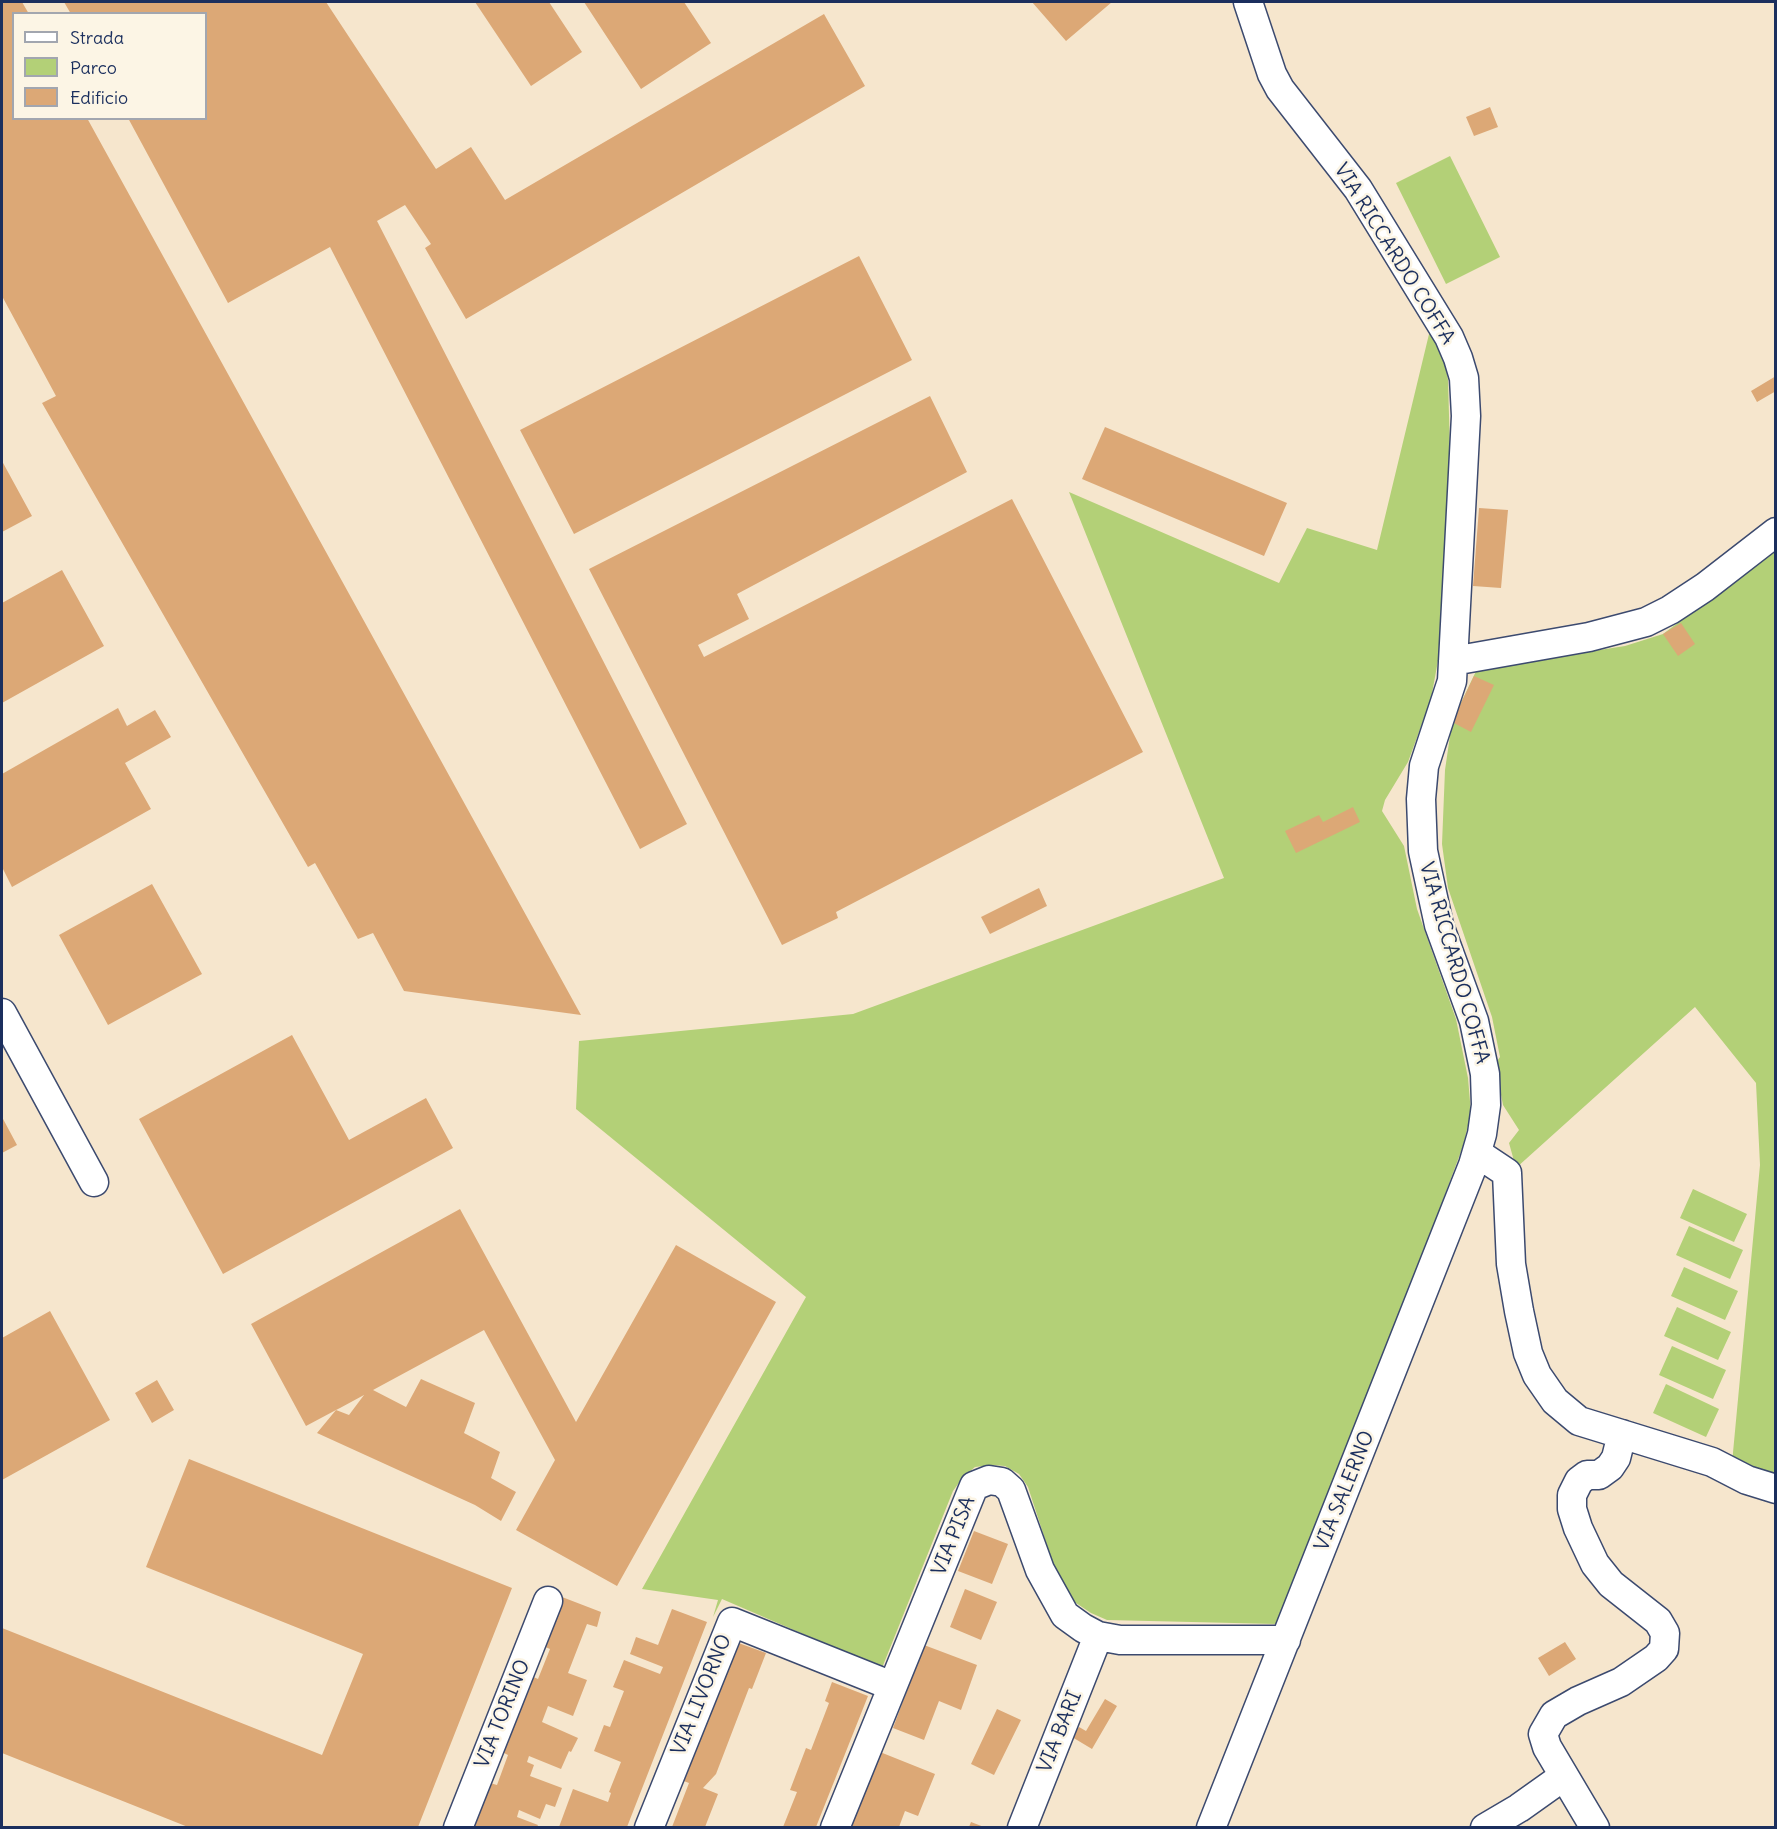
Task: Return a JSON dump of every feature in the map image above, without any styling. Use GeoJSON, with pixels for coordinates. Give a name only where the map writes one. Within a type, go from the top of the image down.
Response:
{"type":"FeatureCollection","features":[{"type":"Feature","properties":{"kind":"street","name":"VIA RICCARDO COFFA"},"geometry":{"type":"LineString","coordinates":[[1248,2],[1272,74],[1280,89],[1358,189],[1449,337],[1464,378],[1466,416],[1452,681],[1424,766],[1420,799],[1423,851],[1439,925],[1474,1021],[1485,1074],[1486,1104],[1477,1153]]}},
{"type":"Feature","properties":{"kind":"street"},"geometry":{"type":"LineString","coordinates":[[1453,661],[1589,637],[1646,622],[1670,610],[1705,587],[1776,532]]}},
{"type":"Feature","properties":{"kind":"street"},"geometry":{"type":"LineString","coordinates":[[2,1013],[94,1182]]}},
{"type":"Feature","properties":{"kind":"street"},"geometry":{"type":"LineString","coordinates":[[1477,1153],[1507,1173],[1513,1278],[1528,1353],[1537,1375],[1555,1401],[1579,1421],[1712,1462],[1747,1480],[1776,1489]]}},
{"type":"Feature","properties":{"kind":"street","name":"VIA SALERNO"},"geometry":{"type":"LineString","coordinates":[[1211,1827],[1477,1153]]}},
{"type":"Feature","properties":{"kind":"street"},"geometry":{"type":"LineString","coordinates":[[1595,1827],[1547,1747],[1544,1734],[1548,1723],[1554,1716],[1578,1701],[1620,1682],[1656,1658],[1664,1649],[1665,1634],[1658,1622],[1611,1584],[1596,1564],[1578,1528],[1572,1509],[1572,1495],[1579,1481],[1587,1475],[1599,1475],[1610,1467],[1616,1458],[1622,1434]]}},
{"type":"Feature","properties":{"kind":"street","name":"VIA PISA"},"geometry":{"type":"LineString","coordinates":[[836,1827],[974,1486],[989,1480],[1002,1482],[1011,1490],[1040,1570],[1065,1615],[1098,1636],[1120,1640],[1286,1640]]}},
{"type":"Feature","properties":{"kind":"street","name":"VIA TORINO"},"geometry":{"type":"LineString","coordinates":[[458,1827],[548,1601]]}},
{"type":"Feature","properties":{"kind":"street","name":"VIA LIVORNO"},"geometry":{"type":"LineString","coordinates":[[649,1827],[732,1622],[892,1686]]}},
{"type":"Feature","properties":{"kind":"street","name":"VIA BARI"},"geometry":{"type":"LineString","coordinates":[[1022,1827],[1098,1636]]}},
{"type":"Feature","properties":{"kind":"street"},"geometry":{"type":"LineString","coordinates":[[1485,1827],[1519,1808],[1564,1776]]}},
{"type":"Feature","properties":{"kind":"green space"},"geometry":{"type":"Polygon","coordinates":[[[1450,156],[1500,257],[1446,284],[1396,183],[1450,156]]]}},
{"type":"Feature","properties":{"kind":"green space"},"geometry":{"type":"Polygon","coordinates":[[[1430,330],[1445,364],[1448,380],[1450,450],[1439,655],[1431,699],[1408,762],[1385,800],[1382,811],[1404,846],[1417,909],[1456,1019],[1468,1078],[1471,1113],[1463,1146],[1440,1208],[1276,1624],[1107,1620],[1091,1613],[1067,1597],[1057,1576],[1028,1487],[1019,1474],[1005,1466],[992,1465],[975,1467],[963,1477],[953,1491],[882,1668],[722,1599],[713,1617],[718,1600],[642,1589],[806,1297],[576,1109],[579,1041],[853,1014],[1224,878],[1069,492],[1279,583],[1307,528],[1377,550],[1430,330]]]}},
{"type":"Feature","properties":{"kind":"green space"},"geometry":{"type":"Polygon","coordinates":[[[1775,550],[1775,1484],[1732,1463],[1760,1165],[1756,1083],[1695,1007],[1516,1168],[1509,1143],[1519,1130],[1503,1105],[1495,1064],[1500,1057],[1492,1017],[1448,888],[1442,844],[1445,770],[1452,722],[1477,669],[1625,646],[1663,634],[1775,550]]]}},
{"type":"Feature","properties":{"kind":"green space"},"geometry":{"type":"Polygon","coordinates":[[[1693,1189],[1747,1214],[1734,1242],[1680,1218],[1693,1189]]]}},
{"type":"Feature","properties":{"kind":"green space"},"geometry":{"type":"Polygon","coordinates":[[[1689,1226],[1743,1250],[1730,1279],[1676,1255],[1689,1226]]]}},
{"type":"Feature","properties":{"kind":"green space"},"geometry":{"type":"Polygon","coordinates":[[[1684,1267],[1738,1291],[1725,1320],[1671,1296],[1684,1267]]]}},
{"type":"Feature","properties":{"kind":"green space"},"geometry":{"type":"Polygon","coordinates":[[[1677,1307],[1731,1332],[1718,1360],[1664,1336],[1677,1307]]]}},
{"type":"Feature","properties":{"kind":"green space"},"geometry":{"type":"Polygon","coordinates":[[[1672,1346],[1726,1370],[1713,1399],[1659,1375],[1672,1346]]]}},
{"type":"Feature","properties":{"kind":"green space"},"geometry":{"type":"Polygon","coordinates":[[[1666,1384],[1719,1409],[1706,1437],[1653,1413],[1666,1384]]]}},
{"type":"Feature","properties":{"kind":"building"},"geometry":{"type":"Polygon","coordinates":[[[2,2],[22,2],[28,12],[12,12],[12,120],[88,120],[581,1015],[404,991],[373,933],[358,939],[315,863],[308,867],[42,403],[56,396],[2,296],[2,2]]]}},
{"type":"Feature","properties":{"kind":"building"},"geometry":{"type":"Polygon","coordinates":[[[64,2],[326,2],[436,169],[471,147],[505,200],[824,14],[865,86],[466,319],[425,248],[431,244],[405,205],[377,221],[687,824],[640,849],[330,247],[228,303],[129,120],[207,120],[207,12],[70,12],[64,2]]]}},
{"type":"Feature","properties":{"kind":"building"},"geometry":{"type":"Polygon","coordinates":[[[475,2],[549,2],[582,52],[531,86],[475,2]]]}},
{"type":"Feature","properties":{"kind":"building"},"geometry":{"type":"Polygon","coordinates":[[[584,2],[684,2],[711,43],[641,89],[584,2]]]}},
{"type":"Feature","properties":{"kind":"building"},"geometry":{"type":"Polygon","coordinates":[[[1032,2],[1112,2],[1066,41],[1032,2]]]}},
{"type":"Feature","properties":{"kind":"building"},"geometry":{"type":"Polygon","coordinates":[[[1490,107],[1498,127],[1474,136],[1466,117],[1490,107]]]}},
{"type":"Feature","properties":{"kind":"building"},"geometry":{"type":"Polygon","coordinates":[[[859,256],[912,360],[574,534],[520,430],[859,256]]]}},
{"type":"Feature","properties":{"kind":"building"},"geometry":{"type":"Polygon","coordinates":[[[1776,376],[1776,391],[1757,402],[1751,391],[1776,376]]]}},
{"type":"Feature","properties":{"kind":"building"},"geometry":{"type":"Polygon","coordinates":[[[930,396],[967,472],[737,594],[749,619],[698,645],[704,657],[1012,499],[1143,752],[836,912],[838,918],[782,945],[589,569],[930,396]]]}},
{"type":"Feature","properties":{"kind":"building"},"geometry":{"type":"Polygon","coordinates":[[[1105,427],[1287,503],[1264,556],[1082,479],[1105,427]]]}},
{"type":"Feature","properties":{"kind":"building"},"geometry":{"type":"Polygon","coordinates":[[[2,461],[32,516],[2,532],[2,461]]]}},
{"type":"Feature","properties":{"kind":"building"},"geometry":{"type":"Polygon","coordinates":[[[1479,508],[1508,510],[1501,588],[1473,586],[1479,508]]]}},
{"type":"Feature","properties":{"kind":"building"},"geometry":{"type":"Polygon","coordinates":[[[62,570],[104,646],[2,703],[2,603],[62,570]]]}},
{"type":"Feature","properties":{"kind":"building"},"geometry":{"type":"Polygon","coordinates":[[[1681,623],[1695,644],[1678,656],[1663,634],[1681,623]]]}},
{"type":"Feature","properties":{"kind":"building"},"geometry":{"type":"Polygon","coordinates":[[[1474,676],[1494,685],[1471,732],[1452,722],[1474,676]]]}},
{"type":"Feature","properties":{"kind":"building"},"geometry":{"type":"Polygon","coordinates":[[[118,708],[127,726],[155,710],[171,737],[125,763],[151,809],[12,887],[2,867],[2,774],[118,708]]]}},
{"type":"Feature","properties":{"kind":"building"},"geometry":{"type":"Polygon","coordinates":[[[1353,807],[1360,822],[1296,853],[1285,831],[1319,815],[1323,822],[1353,807]]]}},
{"type":"Feature","properties":{"kind":"building"},"geometry":{"type":"Polygon","coordinates":[[[152,884],[202,974],[108,1025],[59,935],[152,884]]]}},
{"type":"Feature","properties":{"kind":"building"},"geometry":{"type":"Polygon","coordinates":[[[1039,888],[1047,906],[990,934],[981,917],[1039,888]]]}},
{"type":"Feature","properties":{"kind":"building"},"geometry":{"type":"Polygon","coordinates":[[[292,1035],[349,1140],[426,1098],[453,1148],[223,1274],[139,1119],[292,1035]]]}},
{"type":"Feature","properties":{"kind":"building"},"geometry":{"type":"Polygon","coordinates":[[[2,1117],[17,1145],[2,1153],[2,1117]]]}},
{"type":"Feature","properties":{"kind":"building"},"geometry":{"type":"Polygon","coordinates":[[[460,1209],[576,1422],[676,1245],[776,1302],[617,1586],[516,1530],[555,1460],[484,1330],[373,1390],[406,1407],[421,1379],[475,1403],[464,1433],[500,1452],[491,1478],[516,1492],[501,1521],[475,1505],[317,1433],[336,1410],[306,1426],[251,1324],[460,1209]],[[364,1395],[340,1408],[336,1410],[349,1415],[364,1395]]]}},
{"type":"Feature","properties":{"kind":"building"},"geometry":{"type":"Polygon","coordinates":[[[50,1311],[110,1420],[2,1480],[2,1338],[50,1311]]]}},
{"type":"Feature","properties":{"kind":"building"},"geometry":{"type":"Polygon","coordinates":[[[157,1380],[174,1410],[152,1423],[135,1393],[157,1380]]]}},
{"type":"Feature","properties":{"kind":"building"},"geometry":{"type":"Polygon","coordinates":[[[189,1459],[512,1588],[418,1827],[188,1827],[2,1753],[2,1628],[322,1755],[363,1654],[146,1567],[189,1459]]]}},
{"type":"Feature","properties":{"kind":"building"},"geometry":{"type":"Polygon","coordinates":[[[974,1531],[1008,1544],[992,1584],[958,1571],[974,1531]]]}},
{"type":"Feature","properties":{"kind":"building"},"geometry":{"type":"Polygon","coordinates":[[[965,1589],[997,1602],[981,1640],[950,1627],[965,1589]]]}},
{"type":"Feature","properties":{"kind":"building"},"geometry":{"type":"Polygon","coordinates":[[[562,1597],[601,1612],[597,1627],[587,1624],[568,1673],[587,1680],[573,1716],[548,1706],[542,1722],[578,1738],[561,1769],[529,1756],[527,1762],[534,1765],[530,1776],[562,1788],[555,1807],[546,1804],[540,1819],[519,1810],[517,1817],[538,1825],[537,1827],[472,1827],[490,1783],[497,1785],[508,1755],[502,1752],[531,1676],[538,1679],[550,1649],[543,1646],[562,1597]]]}},
{"type":"Feature","properties":{"kind":"building"},"geometry":{"type":"Polygon","coordinates":[[[672,1609],[707,1622],[627,1827],[559,1827],[573,1789],[608,1802],[611,1793],[609,1792],[621,1762],[594,1751],[604,1725],[610,1727],[624,1691],[613,1687],[624,1660],[660,1674],[663,1667],[630,1654],[636,1637],[658,1645],[672,1609]]]}},
{"type":"Feature","properties":{"kind":"building"},"geometry":{"type":"Polygon","coordinates":[[[733,1641],[766,1653],[752,1689],[749,1688],[716,1774],[703,1788],[718,1794],[705,1827],[672,1827],[689,1783],[681,1780],[733,1641]]]}},
{"type":"Feature","properties":{"kind":"building"},"geometry":{"type":"Polygon","coordinates":[[[1565,1642],[1576,1659],[1549,1676],[1538,1658],[1565,1642]]]}},
{"type":"Feature","properties":{"kind":"building"},"geometry":{"type":"Polygon","coordinates":[[[924,1645],[977,1665],[961,1710],[939,1701],[924,1740],[893,1728],[924,1645]]]}},
{"type":"Feature","properties":{"kind":"building"},"geometry":{"type":"Polygon","coordinates":[[[832,1682],[868,1696],[816,1827],[783,1827],[797,1792],[790,1790],[806,1748],[811,1750],[829,1703],[825,1701],[832,1682]]]}},
{"type":"Feature","properties":{"kind":"building"},"geometry":{"type":"Polygon","coordinates":[[[1105,1699],[1117,1706],[1092,1749],[1072,1737],[1079,1727],[1086,1731],[1105,1699]]]}},
{"type":"Feature","properties":{"kind":"building"},"geometry":{"type":"Polygon","coordinates":[[[997,1709],[1021,1720],[994,1775],[971,1764],[997,1709]]]}},
{"type":"Feature","properties":{"kind":"building"},"geometry":{"type":"Polygon","coordinates":[[[880,1752],[935,1774],[918,1816],[905,1811],[899,1827],[851,1827],[880,1752]]]}},
{"type":"Feature","properties":{"kind":"building"},"geometry":{"type":"Polygon","coordinates":[[[971,1822],[984,1827],[969,1827],[971,1822]]]}}]}
